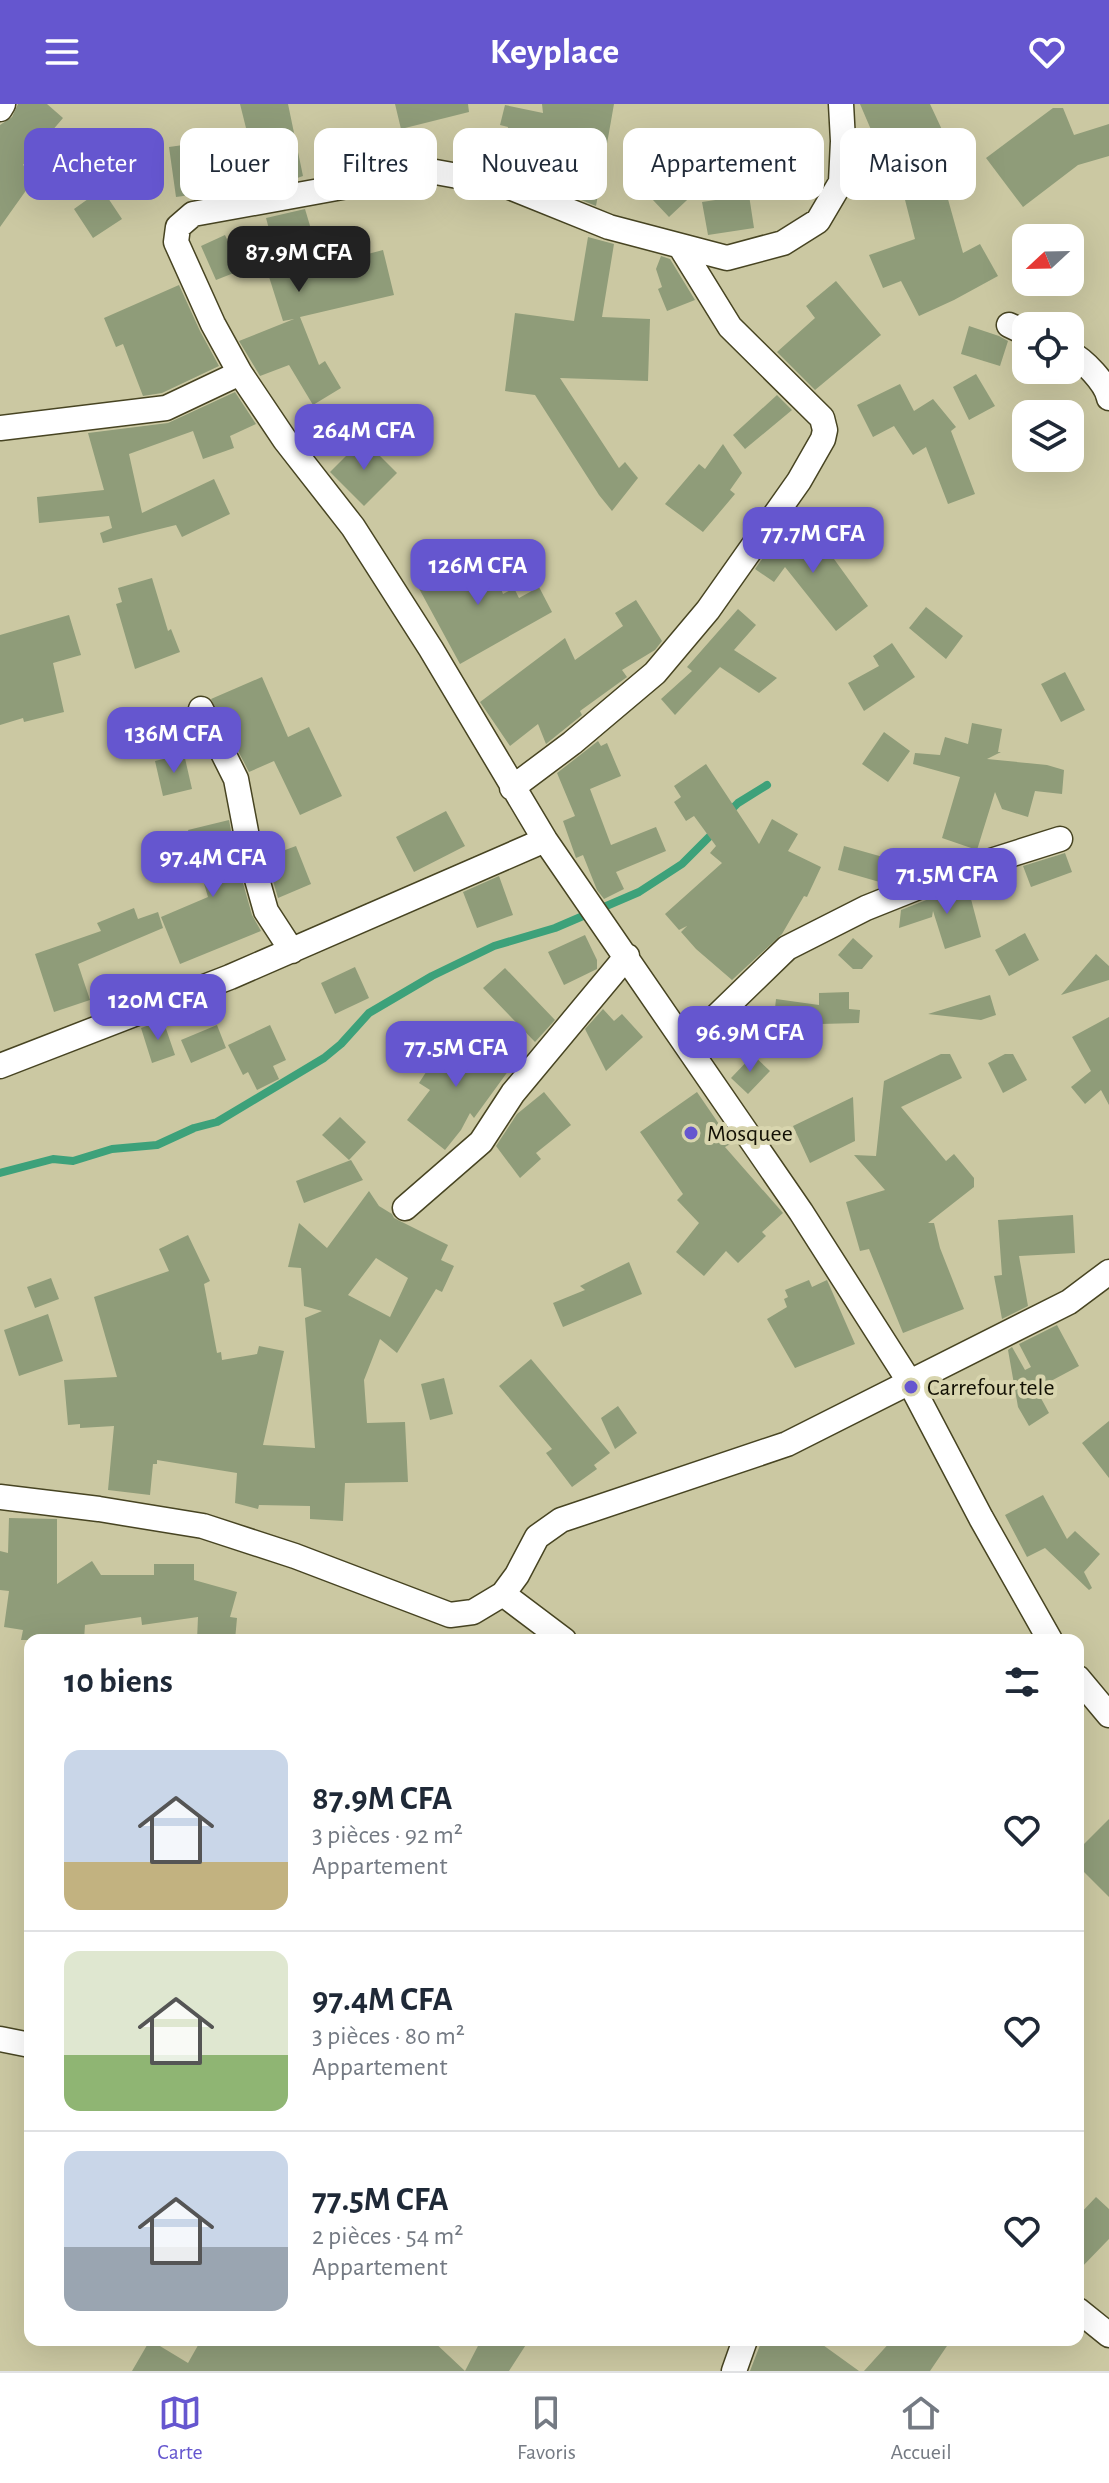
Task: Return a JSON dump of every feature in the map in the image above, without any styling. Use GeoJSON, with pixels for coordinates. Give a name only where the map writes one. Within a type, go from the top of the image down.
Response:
{"type":"FeatureCollection","features":[{"type":"Feature","properties":{"kind":"street"},"geometry":{"type":"LineString","coordinates":[[0,109],[3,104]]}},
{"type":"Feature","properties":{"kind":"street"},"geometry":{"type":"LineString","coordinates":[[841,104],[841,182],[818,221],[783,243],[727,258],[609,227],[502,184],[430,171],[193,214],[178,227],[176,242],[213,324],[240,373],[285,440],[353,527],[431,649],[545,840],[801,1212],[909,1381],[1047,1634]]}},
{"type":"Feature","properties":{"kind":"street"},"geometry":{"type":"LineString","coordinates":[[512,788],[572,743],[655,673],[708,610],[799,481],[823,439],[825,430],[822,418],[730,327],[680,246]]}},
{"type":"Feature","properties":{"kind":"street"},"geometry":{"type":"LineString","coordinates":[[1084,363],[1107,390],[1109,398]]}},
{"type":"Feature","properties":{"kind":"street"},"geometry":{"type":"LineString","coordinates":[[0,428],[166,408],[240,373]]}},
{"type":"Feature","properties":{"kind":"street"},"geometry":{"type":"LineString","coordinates":[[201,709],[236,779],[251,858],[266,911],[292,951]]}},
{"type":"Feature","properties":{"kind":"street"},"geometry":{"type":"LineString","coordinates":[[687,1045],[787,948],[866,908],[956,872],[1060,839]]}},
{"type":"Feature","properties":{"kind":"street"},"geometry":{"type":"LineString","coordinates":[[0,1066],[292,951],[545,840]]}},
{"type":"Feature","properties":{"kind":"street"},"geometry":{"type":"LineString","coordinates":[[405,1208],[481,1142],[513,1093],[627,956]]}},
{"type":"Feature","properties":{"kind":"street"},"geometry":{"type":"LineString","coordinates":[[0,1497],[203,1526],[295,1556],[450,1615],[473,1612],[503,1594],[537,1537],[561,1520],[787,1444],[1069,1302],[1109,1272]]}},
{"type":"Feature","properties":{"kind":"street"},"geometry":{"type":"LineString","coordinates":[[503,1594],[556,1634]]}},
{"type":"Feature","properties":{"kind":"street"},"geometry":{"type":"LineString","coordinates":[[1084,1685],[1108,1714]]}},
{"type":"Feature","properties":{"kind":"street"},"geometry":{"type":"LineString","coordinates":[[0,2039],[24,2044]]}},
{"type":"Feature","properties":{"kind":"street"},"geometry":{"type":"LineString","coordinates":[[1084,2315],[1109,2335]]}},
{"type":"Feature","properties":{"kind":"street"},"geometry":{"type":"LineString","coordinates":[[734,2371],[743,2346]]}},
{"type":"Feature","properties":{"kind":"building"},"geometry":{"type":"Polygon","coordinates":[[[18,104],[47,104],[63,118],[54,128],[24,128],[24,193],[0,227],[0,125],[12,117],[18,104]]]}},
{"type":"Feature","properties":{"kind":"building"},"geometry":{"type":"Polygon","coordinates":[[[240,104],[288,104],[293,128],[246,128],[240,104]]]}},
{"type":"Feature","properties":{"kind":"building"},"geometry":{"type":"Polygon","coordinates":[[[395,104],[468,104],[469,112],[401,128],[395,104]]]}},
{"type":"Feature","properties":{"kind":"building"},"geometry":{"type":"Polygon","coordinates":[[[542,104],[614,104],[607,144],[607,128],[508,128],[500,125],[505,105],[543,113],[542,104]]]}},
{"type":"Feature","properties":{"kind":"building"},"geometry":{"type":"Polygon","coordinates":[[[860,104],[930,104],[941,128],[870,128],[860,104]]]}},
{"type":"Feature","properties":{"kind":"building"},"geometry":{"type":"Polygon","coordinates":[[[1053,108],[1063,108],[1074,135],[1109,124],[1109,156],[1078,165],[1023,207],[986,158],[1053,108]]]}},
{"type":"Feature","properties":{"kind":"building"},"geometry":{"type":"Polygon","coordinates":[[[180,145],[180,196],[176,197],[169,147],[180,145]]]}},
{"type":"Feature","properties":{"kind":"building"},"geometry":{"type":"Polygon","coordinates":[[[298,152],[303,176],[298,178],[298,152]]]}},
{"type":"Feature","properties":{"kind":"building"},"geometry":{"type":"Polygon","coordinates":[[[87,200],[109,200],[122,219],[93,238],[74,209],[87,200]]]}},
{"type":"Feature","properties":{"kind":"building"},"geometry":{"type":"Polygon","coordinates":[[[581,200],[597,200],[596,206],[581,200]]]}},
{"type":"Feature","properties":{"kind":"building"},"geometry":{"type":"Polygon","coordinates":[[[653,200],[687,200],[669,217],[653,200]]]}},
{"type":"Feature","properties":{"kind":"building"},"geometry":{"type":"Polygon","coordinates":[[[750,200],[754,228],[708,235],[702,202],[750,200]]]}},
{"type":"Feature","properties":{"kind":"building"},"geometry":{"type":"Polygon","coordinates":[[[905,200],[948,200],[963,253],[980,244],[998,276],[919,316],[901,281],[883,288],[869,255],[915,239],[905,200]]]}},
{"type":"Feature","properties":{"kind":"building"},"geometry":{"type":"Polygon","coordinates":[[[305,209],[322,266],[383,250],[394,295],[300,317],[319,365],[325,361],[341,388],[313,405],[289,365],[260,376],[239,341],[294,319],[283,321],[264,261],[216,280],[201,246],[225,235],[231,248],[269,229],[266,218],[305,209]]]}},
{"type":"Feature","properties":{"kind":"building"},"geometry":{"type":"Polygon","coordinates":[[[588,237],[614,244],[602,317],[650,319],[648,381],[560,378],[619,468],[625,462],[638,478],[612,511],[535,395],[505,391],[515,313],[574,321],[588,237]]]}},
{"type":"Feature","properties":{"kind":"building"},"geometry":{"type":"Polygon","coordinates":[[[661,256],[670,259],[695,300],[667,311],[658,289],[662,287],[656,269],[661,256]]]}},
{"type":"Feature","properties":{"kind":"building"},"geometry":{"type":"Polygon","coordinates":[[[836,281],[881,335],[815,390],[777,352],[815,318],[806,306],[836,281]]]}},
{"type":"Feature","properties":{"kind":"building"},"geometry":{"type":"Polygon","coordinates":[[[179,285],[219,366],[162,393],[143,396],[123,344],[116,347],[104,318],[179,285]]]}},
{"type":"Feature","properties":{"kind":"building"},"geometry":{"type":"Polygon","coordinates":[[[969,326],[1008,341],[1000,366],[961,354],[969,326]]]}},
{"type":"Feature","properties":{"kind":"building"},"geometry":{"type":"Polygon","coordinates":[[[976,374],[995,406],[969,420],[953,387],[976,374]]]}},
{"type":"Feature","properties":{"kind":"building"},"geometry":{"type":"Polygon","coordinates":[[[900,384],[914,411],[933,399],[956,427],[951,431],[975,494],[948,504],[926,447],[913,455],[894,426],[873,437],[857,405],[900,384]]]}},
{"type":"Feature","properties":{"kind":"building"},"geometry":{"type":"Polygon","coordinates":[[[235,392],[256,424],[230,436],[234,448],[203,459],[193,431],[129,454],[142,513],[214,479],[230,514],[182,537],[176,525],[103,543],[100,533],[112,528],[109,516],[39,523],[37,497],[104,490],[88,433],[168,423],[235,392]]]}},
{"type":"Feature","properties":{"kind":"building"},"geometry":{"type":"Polygon","coordinates":[[[777,395],[792,410],[745,449],[733,435],[777,395]]]}},
{"type":"Feature","properties":{"kind":"building"},"geometry":{"type":"Polygon","coordinates":[[[363,439],[397,473],[364,506],[330,472],[363,439]]]}},
{"type":"Feature","properties":{"kind":"building"},"geometry":{"type":"Polygon","coordinates":[[[723,444],[742,473],[730,490],[735,494],[703,532],[665,504],[699,464],[705,469],[723,444]]]}},
{"type":"Feature","properties":{"kind":"building"},"geometry":{"type":"Polygon","coordinates":[[[790,519],[834,559],[868,606],[836,631],[785,567],[774,582],[755,569],[790,519]]]}},
{"type":"Feature","properties":{"kind":"building"},"geometry":{"type":"Polygon","coordinates":[[[486,552],[503,594],[514,588],[519,598],[539,587],[552,612],[460,664],[416,583],[486,552]]]}},
{"type":"Feature","properties":{"kind":"building"},"geometry":{"type":"Polygon","coordinates":[[[152,578],[168,631],[171,629],[180,652],[135,669],[116,604],[122,602],[118,588],[152,578]]]}},
{"type":"Feature","properties":{"kind":"building"},"geometry":{"type":"Polygon","coordinates":[[[636,600],[662,641],[655,650],[622,670],[627,677],[580,711],[582,715],[546,744],[538,724],[510,746],[480,702],[565,638],[575,660],[623,626],[615,613],[636,600]]]}},
{"type":"Feature","properties":{"kind":"building"},"geometry":{"type":"Polygon","coordinates":[[[926,607],[963,636],[946,659],[909,628],[926,607]]]}},
{"type":"Feature","properties":{"kind":"building"},"geometry":{"type":"Polygon","coordinates":[[[738,609],[756,625],[734,650],[777,678],[759,693],[720,667],[675,715],[661,699],[692,671],[687,667],[738,609]]]}},
{"type":"Feature","properties":{"kind":"building"},"geometry":{"type":"Polygon","coordinates":[[[69,615],[81,655],[53,663],[64,712],[0,725],[0,635],[69,615]]]}},
{"type":"Feature","properties":{"kind":"building"},"geometry":{"type":"Polygon","coordinates":[[[892,643],[915,677],[864,711],[848,683],[879,666],[873,656],[892,643]]]}},
{"type":"Feature","properties":{"kind":"building"},"geometry":{"type":"Polygon","coordinates":[[[1065,672],[1085,710],[1061,722],[1041,684],[1065,672]]]}},
{"type":"Feature","properties":{"kind":"building"},"geometry":{"type":"Polygon","coordinates":[[[262,677],[288,737],[309,727],[342,796],[300,815],[274,761],[249,772],[211,699],[262,677]]]}},
{"type":"Feature","properties":{"kind":"building"},"geometry":{"type":"Polygon","coordinates":[[[972,723],[1002,729],[998,752],[1001,752],[987,759],[1047,765],[1064,770],[1062,794],[1035,791],[1028,817],[1002,809],[995,792],[977,850],[942,838],[960,777],[913,764],[915,753],[940,755],[945,737],[968,744],[972,723]]]}},
{"type":"Feature","properties":{"kind":"building"},"geometry":{"type":"Polygon","coordinates":[[[884,732],[910,751],[888,782],[862,764],[884,732]]]}},
{"type":"Feature","properties":{"kind":"building"},"geometry":{"type":"Polygon","coordinates":[[[598,741],[601,746],[607,743],[621,776],[590,789],[611,845],[656,827],[666,851],[616,872],[624,889],[604,899],[597,890],[583,855],[576,858],[563,821],[575,816],[557,773],[598,741]]]}},
{"type":"Feature","properties":{"kind":"building"},"geometry":{"type":"Polygon","coordinates":[[[184,754],[192,789],[163,796],[155,761],[184,754]]]}},
{"type":"Feature","properties":{"kind":"building"},"geometry":{"type":"Polygon","coordinates":[[[706,764],[759,844],[772,819],[798,834],[788,851],[821,867],[807,897],[804,896],[782,934],[732,980],[681,932],[687,926],[679,930],[665,914],[722,863],[710,853],[716,846],[694,816],[686,821],[674,802],[681,797],[674,786],[706,764]]]}},
{"type":"Feature","properties":{"kind":"building"},"geometry":{"type":"Polygon","coordinates":[[[446,811],[465,846],[414,872],[396,837],[446,811]]]}},
{"type":"Feature","properties":{"kind":"building"},"geometry":{"type":"Polygon","coordinates":[[[229,820],[252,915],[261,931],[180,964],[161,917],[208,897],[188,830],[229,820]]]}},
{"type":"Feature","properties":{"kind":"building"},"geometry":{"type":"Polygon","coordinates":[[[296,846],[311,884],[278,898],[266,857],[296,846]]]}},
{"type":"Feature","properties":{"kind":"building"},"geometry":{"type":"Polygon","coordinates":[[[844,846],[890,859],[883,883],[838,870],[844,846]]]}},
{"type":"Feature","properties":{"kind":"building"},"geometry":{"type":"Polygon","coordinates":[[[1065,853],[1072,872],[1031,887],[1023,866],[1065,853]]]}},
{"type":"Feature","properties":{"kind":"building"},"geometry":{"type":"Polygon","coordinates":[[[499,876],[513,915],[477,928],[463,892],[499,876]]]}},
{"type":"Feature","properties":{"kind":"building"},"geometry":{"type":"Polygon","coordinates":[[[967,884],[981,937],[945,949],[933,911],[932,917],[899,928],[901,910],[967,884]]]}},
{"type":"Feature","properties":{"kind":"building"},"geometry":{"type":"Polygon","coordinates":[[[134,908],[138,919],[158,912],[163,928],[78,964],[90,1000],[54,1012],[35,954],[101,931],[97,923],[134,908]]]}},
{"type":"Feature","properties":{"kind":"building"},"geometry":{"type":"Polygon","coordinates":[[[1025,933],[1039,960],[1009,976],[995,950],[1025,933]]]}},
{"type":"Feature","properties":{"kind":"building"},"geometry":{"type":"Polygon","coordinates":[[[585,935],[597,960],[597,969],[564,985],[548,952],[585,935]]]}},
{"type":"Feature","properties":{"kind":"building"},"geometry":{"type":"Polygon","coordinates":[[[853,938],[873,956],[862,969],[853,969],[838,955],[853,938]]]}},
{"type":"Feature","properties":{"kind":"building"},"geometry":{"type":"Polygon","coordinates":[[[1096,954],[1109,966],[1109,980],[1061,995],[1096,954]]]}},
{"type":"Feature","properties":{"kind":"building"},"geometry":{"type":"Polygon","coordinates":[[[355,967],[369,998],[335,1014],[321,983],[355,967]]]}},
{"type":"Feature","properties":{"kind":"building"},"geometry":{"type":"Polygon","coordinates":[[[505,968],[555,1020],[535,1042],[483,988],[505,968]]]}},
{"type":"Feature","properties":{"kind":"building"},"geometry":{"type":"Polygon","coordinates":[[[849,992],[849,1009],[860,1010],[859,1023],[782,1025],[774,1017],[776,999],[819,1005],[819,993],[849,992]]]}},
{"type":"Feature","properties":{"kind":"building"},"geometry":{"type":"Polygon","coordinates":[[[990,995],[996,1015],[981,1020],[928,1014],[990,995]]]}},
{"type":"Feature","properties":{"kind":"building"},"geometry":{"type":"Polygon","coordinates":[[[603,1009],[614,1021],[622,1014],[643,1037],[606,1071],[585,1029],[603,1009]]]}},
{"type":"Feature","properties":{"kind":"building"},"geometry":{"type":"Polygon","coordinates":[[[1109,1017],[1109,1105],[1101,1090],[1085,1104],[1071,1087],[1091,1071],[1072,1037],[1109,1017]]]}},
{"type":"Feature","properties":{"kind":"building"},"geometry":{"type":"Polygon","coordinates":[[[163,1020],[175,1055],[152,1063],[141,1028],[163,1020]]]}},
{"type":"Feature","properties":{"kind":"building"},"geometry":{"type":"Polygon","coordinates":[[[217,1025],[226,1048],[191,1063],[181,1040],[217,1025]]]}},
{"type":"Feature","properties":{"kind":"building"},"geometry":{"type":"Polygon","coordinates":[[[270,1025],[286,1060],[273,1066],[279,1079],[257,1090],[248,1072],[243,1075],[228,1045],[270,1025]]]}},
{"type":"Feature","properties":{"kind":"building"},"geometry":{"type":"Polygon","coordinates":[[[452,1032],[485,1054],[488,1050],[511,1067],[474,1118],[470,1113],[445,1150],[407,1120],[430,1090],[419,1083],[452,1032]]]}},
{"type":"Feature","properties":{"kind":"building"},"geometry":{"type":"Polygon","coordinates":[[[941,1054],[950,1054],[962,1078],[901,1107],[946,1161],[954,1154],[974,1178],[974,1187],[928,1223],[934,1223],[940,1248],[964,1309],[903,1333],[869,1249],[860,1251],[846,1202],[885,1190],[854,1155],[876,1156],[884,1081],[941,1054]]]}},
{"type":"Feature","properties":{"kind":"building"},"geometry":{"type":"Polygon","coordinates":[[[1005,1054],[1013,1054],[1027,1080],[1003,1093],[988,1063],[1005,1054]]]}},
{"type":"Feature","properties":{"kind":"building"},"geometry":{"type":"Polygon","coordinates":[[[753,1055],[770,1071],[748,1094],[731,1078],[753,1055]]]}},
{"type":"Feature","properties":{"kind":"building"},"geometry":{"type":"Polygon","coordinates":[[[544,1092],[571,1125],[536,1153],[541,1159],[520,1178],[496,1146],[517,1114],[544,1092]]]}},
{"type":"Feature","properties":{"kind":"building"},"geometry":{"type":"Polygon","coordinates":[[[697,1092],[732,1143],[725,1147],[783,1213],[762,1232],[766,1236],[738,1263],[726,1251],[704,1276],[676,1252],[699,1223],[677,1200],[683,1194],[640,1132],[697,1092]]]}},
{"type":"Feature","properties":{"kind":"building"},"geometry":{"type":"Polygon","coordinates":[[[853,1097],[855,1141],[810,1163],[793,1126],[853,1097]]]}},
{"type":"Feature","properties":{"kind":"building"},"geometry":{"type":"Polygon","coordinates":[[[340,1117],[366,1142],[349,1160],[322,1135],[340,1117]]]}},
{"type":"Feature","properties":{"kind":"building"},"geometry":{"type":"Polygon","coordinates":[[[351,1160],[363,1180],[304,1203],[296,1181],[351,1160]]]}},
{"type":"Feature","properties":{"kind":"building"},"geometry":{"type":"Polygon","coordinates":[[[369,1191],[379,1206],[394,1218],[448,1245],[441,1260],[454,1266],[442,1292],[436,1289],[397,1353],[380,1339],[364,1380],[367,1423],[405,1422],[408,1482],[345,1483],[343,1521],[310,1519],[310,1506],[259,1505],[258,1509],[235,1503],[237,1473],[157,1460],[157,1464],[153,1464],[150,1495],[108,1490],[114,1426],[80,1428],[80,1424],[68,1425],[64,1380],[117,1377],[94,1297],[169,1271],[159,1249],[188,1235],[210,1281],[204,1284],[217,1353],[221,1352],[222,1360],[257,1354],[259,1346],[284,1351],[263,1445],[315,1448],[305,1318],[322,1311],[304,1306],[301,1268],[288,1267],[299,1223],[327,1248],[369,1191]],[[376,1258],[348,1295],[390,1317],[408,1278],[376,1258]]]}},
{"type":"Feature","properties":{"kind":"building"},"geometry":{"type":"Polygon","coordinates":[[[1073,1215],[1075,1253],[1019,1256],[1028,1306],[1002,1319],[994,1276],[1002,1275],[998,1220],[1073,1215]]]}},
{"type":"Feature","properties":{"kind":"building"},"geometry":{"type":"Polygon","coordinates":[[[629,1262],[642,1294],[563,1327],[553,1303],[585,1290],[580,1286],[629,1262]]]}},
{"type":"Feature","properties":{"kind":"building"},"geometry":{"type":"Polygon","coordinates":[[[51,1278],[59,1299],[35,1308],[27,1287],[51,1278]]]}},
{"type":"Feature","properties":{"kind":"building"},"geometry":{"type":"Polygon","coordinates":[[[809,1280],[812,1287],[827,1280],[855,1344],[795,1368],[767,1319],[787,1307],[785,1290],[809,1280]]]}},
{"type":"Feature","properties":{"kind":"building"},"geometry":{"type":"Polygon","coordinates":[[[48,1314],[63,1361],[19,1376],[4,1330],[48,1314]]]}},
{"type":"Feature","properties":{"kind":"building"},"geometry":{"type":"Polygon","coordinates":[[[1057,1325],[1079,1366],[1036,1389],[1049,1413],[1029,1426],[1018,1407],[1008,1350],[1012,1347],[1025,1370],[1031,1367],[1019,1344],[1057,1325]]]}},
{"type":"Feature","properties":{"kind":"building"},"geometry":{"type":"Polygon","coordinates":[[[531,1359],[610,1453],[594,1465],[597,1469],[572,1487],[546,1453],[552,1449],[499,1386],[531,1359]]]}},
{"type":"Feature","properties":{"kind":"building"},"geometry":{"type":"Polygon","coordinates":[[[444,1378],[453,1414],[430,1420],[421,1384],[444,1378]]]}},
{"type":"Feature","properties":{"kind":"building"},"geometry":{"type":"Polygon","coordinates":[[[618,1406],[637,1433],[615,1449],[601,1418],[618,1406]]]}},
{"type":"Feature","properties":{"kind":"building"},"geometry":{"type":"Polygon","coordinates":[[[1109,1421],[1109,1478],[1082,1443],[1109,1421]]]}},
{"type":"Feature","properties":{"kind":"building"},"geometry":{"type":"Polygon","coordinates":[[[1043,1495],[1067,1539],[1075,1531],[1100,1554],[1084,1572],[1092,1588],[1089,1590],[1045,1548],[1027,1557],[1005,1515],[1043,1495]]]}},
{"type":"Feature","properties":{"kind":"building"},"geometry":{"type":"Polygon","coordinates":[[[9,1518],[57,1519],[57,1584],[92,1561],[101,1575],[154,1575],[154,1564],[194,1564],[194,1580],[237,1592],[230,1617],[237,1618],[236,1634],[197,1634],[198,1617],[142,1625],[141,1617],[85,1625],[84,1634],[24,1634],[24,1640],[21,1640],[23,1630],[4,1627],[9,1591],[0,1590],[0,1551],[8,1553],[9,1518]]]}},
{"type":"Feature","properties":{"kind":"building"},"geometry":{"type":"Polygon","coordinates":[[[1109,1819],[1109,1897],[1084,1872],[1084,1844],[1109,1819]]]}},
{"type":"Feature","properties":{"kind":"building"},"geometry":{"type":"Polygon","coordinates":[[[1096,2197],[1109,2209],[1109,2239],[1084,2265],[1084,2210],[1096,2197]]]}},
{"type":"Feature","properties":{"kind":"building"},"geometry":{"type":"Polygon","coordinates":[[[147,2346],[160,2346],[188,2363],[198,2346],[438,2346],[465,2371],[132,2371],[147,2346]]]}},
{"type":"Feature","properties":{"kind":"building"},"geometry":{"type":"Polygon","coordinates":[[[478,2346],[525,2346],[509,2371],[465,2371],[478,2346]]]}},
{"type":"Feature","properties":{"kind":"building"},"geometry":{"type":"Polygon","coordinates":[[[760,2346],[824,2346],[859,2371],[750,2371],[760,2346]]]}},
{"type":"Feature","properties":{"kind":"building"},"geometry":{"type":"Polygon","coordinates":[[[887,2346],[947,2346],[930,2371],[864,2371],[887,2346]]]}},
{"type":"Feature","properties":{"kind":"waterway"},"geometry":{"type":"LineString","coordinates":[[729,812],[767,785]]}},
{"type":"Feature","properties":{"kind":"waterway"},"geometry":{"type":"LineString","coordinates":[[0,1173],[53,1159],[73,1161],[112,1149],[157,1145],[194,1128],[217,1122],[324,1058],[369,1013],[432,976],[494,946],[555,928],[639,892],[682,864],[716,830]]}},
{"type":"Feature","properties":{"kind":"place","name":"Mosquee"},"geometry":{"type":"Point","coordinates":[691,1133]}},
{"type":"Feature","properties":{"kind":"place","name":"Carrefour tele"},"geometry":{"type":"Point","coordinates":[911,1387]}}]}
